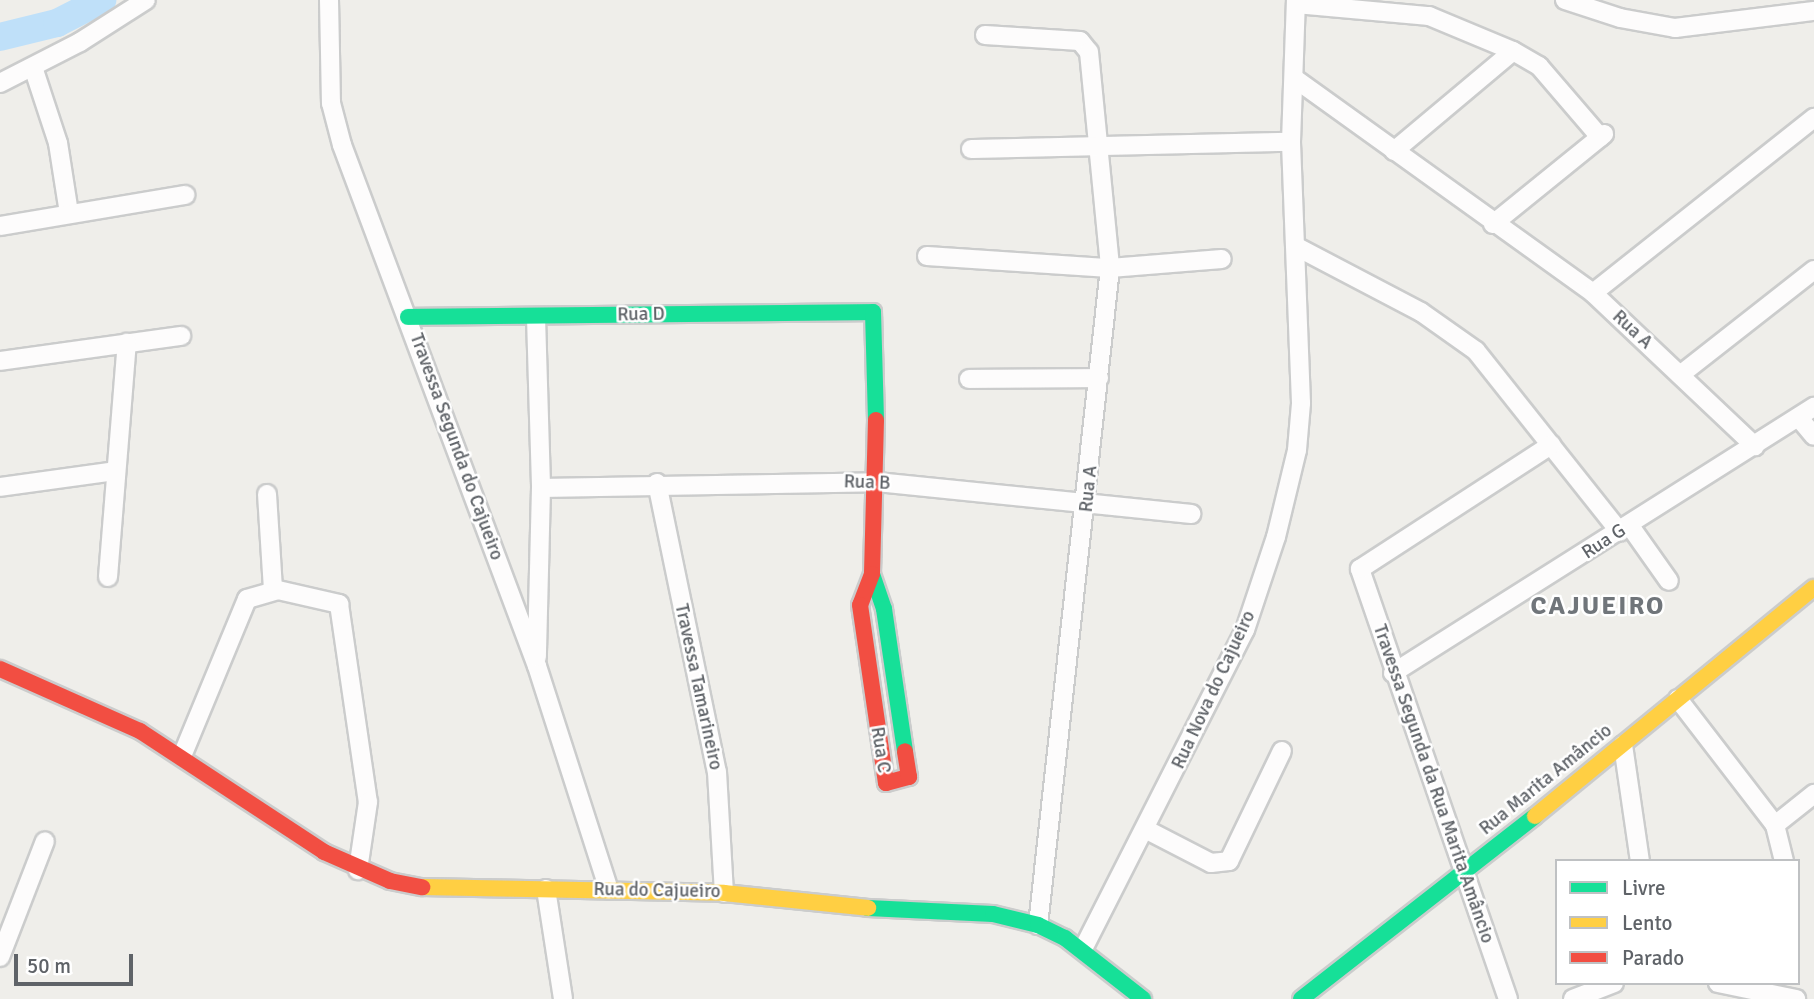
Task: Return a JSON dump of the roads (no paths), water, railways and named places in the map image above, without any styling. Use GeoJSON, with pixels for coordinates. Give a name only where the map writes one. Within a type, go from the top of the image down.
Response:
{"type":"FeatureCollection","features":[{"type":"Feature","properties":{"kind":"street"},"geometry":{"type":"LineString","coordinates":[[0,83],[33,67],[146,0]]}},
{"type":"Feature","properties":{"kind":"street","name":"Travessa Segunda do Cajueiro"},"geometry":{"type":"LineString","coordinates":[[329,0],[333,113],[537,666],[609,890]]}},
{"type":"Feature","properties":{"kind":"street"},"geometry":{"type":"LineString","coordinates":[[1565,0],[1620,19],[1675,28],[1814,11]]}},
{"type":"Feature","properties":{"kind":"street"},"geometry":{"type":"LineString","coordinates":[[1296,2],[1429,16],[1513,51],[1539,66],[1602,135],[1493,224]]}},
{"type":"Feature","properties":{"kind":"street","name":"Rua Nova do Cajueiro"},"geometry":{"type":"LineString","coordinates":[[1083,949],[1147,830],[1245,630],[1276,537],[1299,438],[1297,247],[1291,142],[1296,2]]}},
{"type":"Feature","properties":{"kind":"street","name":"Rua A"},"geometry":{"type":"LineString","coordinates":[[985,36],[1080,41],[1089,52],[1101,149],[1110,268],[1087,504],[1038,925]]}},
{"type":"Feature","properties":{"kind":"street"},"geometry":{"type":"LineString","coordinates":[[1394,151],[1513,51]]}},
{"type":"Feature","properties":{"kind":"street"},"geometry":{"type":"LineString","coordinates":[[33,67],[58,143],[69,213]]}},
{"type":"Feature","properties":{"kind":"street","name":"Rua A"},"geometry":{"type":"LineString","coordinates":[[1294,78],[1493,224],[1593,293],[1755,446]]}},
{"type":"Feature","properties":{"kind":"street"},"geometry":{"type":"LineString","coordinates":[[1593,293],[1814,118]]}},
{"type":"Feature","properties":{"kind":"street"},"geometry":{"type":"LineString","coordinates":[[971,149],[1101,149],[1291,142]]}},
{"type":"Feature","properties":{"kind":"street"},"geometry":{"type":"LineString","coordinates":[[0,226],[185,195]]}},
{"type":"Feature","properties":{"kind":"street"},"geometry":{"type":"LineString","coordinates":[[1297,247],[1453,331],[1476,351],[1551,445],[1669,581]]}},
{"type":"Feature","properties":{"kind":"street"},"geometry":{"type":"LineString","coordinates":[[927,256],[1110,268],[1222,259]]}},
{"type":"Feature","properties":{"kind":"street"},"geometry":{"type":"LineString","coordinates":[[1680,375],[1814,270]]}},
{"type":"Feature","properties":{"kind":"street","name":"Rua D"},"geometry":{"type":"LineString","coordinates":[[408,317],[873,312]]}},
{"type":"Feature","properties":{"kind":"street","name":"Rua C"},"geometry":{"type":"LineString","coordinates":[[872,574],[883,602],[909,777],[886,783],[860,605],[872,574],[877,482],[873,312]]}},
{"type":"Feature","properties":{"kind":"street"},"geometry":{"type":"LineString","coordinates":[[536,317],[541,488],[537,666]]}},
{"type":"Feature","properties":{"kind":"street"},"geometry":{"type":"LineString","coordinates":[[0,361],[181,336]]}},
{"type":"Feature","properties":{"kind":"street"},"geometry":{"type":"LineString","coordinates":[[108,577],[127,343]]}},
{"type":"Feature","properties":{"kind":"street"},"geometry":{"type":"LineString","coordinates":[[969,379],[1099,378]]}},
{"type":"Feature","properties":{"kind":"street","name":"Rua G"},"geometry":{"type":"LineString","coordinates":[[1392,673],[1625,529],[1814,407]]}},
{"type":"Feature","properties":{"kind":"street"},"geometry":{"type":"LineString","coordinates":[[1799,418],[1814,436]]}},
{"type":"Feature","properties":{"kind":"street","name":"Travessa Segunda da Rua Marita Amâncio"},"geometry":{"type":"LineString","coordinates":[[1508,999],[1392,673],[1360,569],[1551,445]]}},
{"type":"Feature","properties":{"kind":"street"},"geometry":{"type":"LineString","coordinates":[[0,487],[115,471]]}},
{"type":"Feature","properties":{"kind":"street","name":"Rua B"},"geometry":{"type":"LineString","coordinates":[[541,488],[657,482],[877,482],[1191,514]]}},
{"type":"Feature","properties":{"kind":"street","name":"Travessa Tamarineiro"},"geometry":{"type":"LineString","coordinates":[[657,482],[717,772],[724,893]]}},
{"type":"Feature","properties":{"kind":"street"},"geometry":{"type":"LineString","coordinates":[[267,494],[272,590]]}},
{"type":"Feature","properties":{"kind":"street","name":"Rua Marita Amâncio"},"geometry":{"type":"LineString","coordinates":[[1301,999],[1464,874],[1814,588]]}},
{"type":"Feature","properties":{"kind":"street"},"geometry":{"type":"LineString","coordinates":[[182,756],[247,599],[272,590],[334,601],[342,609],[368,802],[358,870]]}},
{"type":"Feature","properties":{"kind":"street"},"geometry":{"type":"LineString","coordinates":[[868,668],[892,666]]}},
{"type":"Feature","properties":{"kind":"street","name":"Rua do Cajueiro"},"geometry":{"type":"LineString","coordinates":[[0,669],[140,731],[358,870],[430,888],[724,893],[904,912],[993,914],[1038,925],[1083,949],[1143,999]]}},
{"type":"Feature","properties":{"kind":"street"},"geometry":{"type":"LineString","coordinates":[[1678,699],[1774,825],[1783,859]]}},
{"type":"Feature","properties":{"kind":"street"},"geometry":{"type":"LineString","coordinates":[[1623,745],[1640,859]]}},
{"type":"Feature","properties":{"kind":"street"},"geometry":{"type":"LineString","coordinates":[[1147,830],[1211,863],[1229,861],[1282,751]]}},
{"type":"Feature","properties":{"kind":"street"},"geometry":{"type":"LineString","coordinates":[[1774,825],[1814,794]]}},
{"type":"Feature","properties":{"kind":"street"},"geometry":{"type":"LineString","coordinates":[[0,957],[45,841]]}},
{"type":"Feature","properties":{"kind":"street"},"geometry":{"type":"LineString","coordinates":[[546,888],[563,999]]}},
{"type":"Feature","properties":{"kind":"street"},"geometry":{"type":"LineString","coordinates":[[1573,999],[1609,985]]}},
{"type":"Feature","properties":{"kind":"street"},"geometry":{"type":"LineString","coordinates":[[1735,985],[1777,990],[1796,999]]}},
{"type":"Feature","properties":{"kind":"waterway"},"geometry":{"type":"LineString","coordinates":[[0,37],[57,23],[102,0]]}},
{"type":"Feature","properties":{"kind":"district","name":"CAJUEIRO"},"geometry":{"type":"Point","coordinates":[1598,607]}}]}
